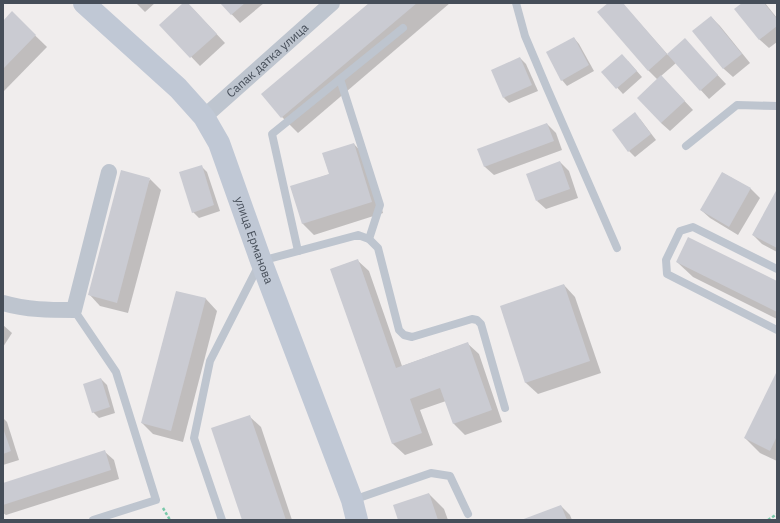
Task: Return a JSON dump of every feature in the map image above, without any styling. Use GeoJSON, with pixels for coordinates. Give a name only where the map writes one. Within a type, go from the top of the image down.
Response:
{"type":"FeatureCollection","features":[{"type":"Feature","properties":{"kind":"main road","name":"улица Ерманова"},"geometry":{"type":"LineString","coordinates":[[84,3],[178,88],[204,117],[220,143],[261,261],[354,510]]}},
{"type":"Feature","properties":{"kind":"street","name":"Сапак датка улица"},"geometry":{"type":"LineString","coordinates":[[204,117],[332,3]]}},
{"type":"Feature","properties":{"kind":"street"},"geometry":{"type":"LineString","coordinates":[[3,303],[17,307],[46,310],[74,310],[109,172]]}},
{"type":"Feature","properties":{"kind":"lane"},"geometry":{"type":"LineString","coordinates":[[516,3],[525,36],[546,88],[617,248]]}},
{"type":"Feature","properties":{"kind":"lane"},"geometry":{"type":"LineString","coordinates":[[298,251],[272,134],[403,28]]}},
{"type":"Feature","properties":{"kind":"lane"},"geometry":{"type":"LineString","coordinates":[[340,78],[380,205],[369,239]]}},
{"type":"Feature","properties":{"kind":"lane"},"geometry":{"type":"LineString","coordinates":[[686,146],[737,105],[777,106]]}},
{"type":"Feature","properties":{"kind":"lane"},"geometry":{"type":"LineString","coordinates":[[777,269],[693,226],[680,231],[666,260],[667,274],[777,330]]}},
{"type":"Feature","properties":{"kind":"lane"},"geometry":{"type":"LineString","coordinates":[[222,520],[194,438],[210,361],[261,261],[358,235],[369,239],[378,248],[398,330],[404,335],[412,337],[472,319],[477,320],[481,324],[505,408]]}},
{"type":"Feature","properties":{"kind":"lane"},"geometry":{"type":"LineString","coordinates":[[74,310],[116,372],[156,500],[93,520]]}},
{"type":"Feature","properties":{"kind":"lane"},"geometry":{"type":"LineString","coordinates":[[354,510],[431,473],[450,476],[468,514]]}},
{"type":"Feature","properties":{"kind":"path"},"geometry":{"type":"LineString","coordinates":[[768,520],[777,514]]}},
{"type":"Feature","properties":{"kind":"building"},"geometry":{"type":"Polygon","coordinates":[[[183,3],[188,3],[217,34],[190,58],[159,25],[183,3]]]}},
{"type":"Feature","properties":{"kind":"building"},"geometry":{"type":"Polygon","coordinates":[[[220,3],[245,3],[231,15],[220,3]]]}},
{"type":"Feature","properties":{"kind":"building"},"geometry":{"type":"Polygon","coordinates":[[[369,3],[417,3],[281,118],[261,94],[369,3]]]}},
{"type":"Feature","properties":{"kind":"building"},"geometry":{"type":"Polygon","coordinates":[[[608,3],[623,3],[667,54],[648,71],[597,12],[608,3]]]}},
{"type":"Feature","properties":{"kind":"building"},"geometry":{"type":"Polygon","coordinates":[[[742,3],[764,3],[777,19],[777,26],[759,40],[734,9],[742,3]]]}},
{"type":"Feature","properties":{"kind":"building"},"geometry":{"type":"Polygon","coordinates":[[[12,11],[36,35],[3,69],[3,21],[12,11]]]}},
{"type":"Feature","properties":{"kind":"building"},"geometry":{"type":"Polygon","coordinates":[[[711,16],[742,54],[723,69],[692,31],[711,16]]]}},
{"type":"Feature","properties":{"kind":"building"},"geometry":{"type":"Polygon","coordinates":[[[574,37],[589,65],[561,81],[546,52],[574,37]]]}},
{"type":"Feature","properties":{"kind":"building"},"geometry":{"type":"Polygon","coordinates":[[[685,38],[718,75],[700,91],[667,54],[685,38]]]}},
{"type":"Feature","properties":{"kind":"building"},"geometry":{"type":"Polygon","coordinates":[[[622,54],[637,71],[616,89],[601,72],[622,54]]]}},
{"type":"Feature","properties":{"kind":"building"},"geometry":{"type":"Polygon","coordinates":[[[520,57],[532,85],[503,98],[491,70],[520,57]]]}},
{"type":"Feature","properties":{"kind":"building"},"geometry":{"type":"Polygon","coordinates":[[[661,75],[685,101],[661,123],[637,98],[661,75]]]}},
{"type":"Feature","properties":{"kind":"building"},"geometry":{"type":"Polygon","coordinates":[[[635,112],[651,134],[628,152],[612,130],[635,112]]]}},
{"type":"Feature","properties":{"kind":"building"},"geometry":{"type":"Polygon","coordinates":[[[547,123],[554,141],[484,167],[477,149],[547,123]]]}},
{"type":"Feature","properties":{"kind":"building"},"geometry":{"type":"Polygon","coordinates":[[[354,143],[372,202],[302,224],[290,186],[329,174],[322,153],[354,143]]]}},
{"type":"Feature","properties":{"kind":"building"},"geometry":{"type":"Polygon","coordinates":[[[560,161],[570,189],[536,201],[526,174],[560,161]]]}},
{"type":"Feature","properties":{"kind":"building"},"geometry":{"type":"Polygon","coordinates":[[[202,165],[214,205],[192,213],[179,172],[202,165]]]}},
{"type":"Feature","properties":{"kind":"building"},"geometry":{"type":"Polygon","coordinates":[[[121,170],[150,178],[117,303],[88,295],[121,170]]]}},
{"type":"Feature","properties":{"kind":"building"},"geometry":{"type":"Polygon","coordinates":[[[722,172],[751,188],[729,227],[700,210],[722,172]]]}},
{"type":"Feature","properties":{"kind":"building"},"geometry":{"type":"Polygon","coordinates":[[[777,189],[777,248],[752,235],[777,189]]]}},
{"type":"Feature","properties":{"kind":"building"},"geometry":{"type":"Polygon","coordinates":[[[688,237],[777,281],[777,312],[676,262],[688,237]]]}},
{"type":"Feature","properties":{"kind":"building"},"geometry":{"type":"Polygon","coordinates":[[[358,259],[396,368],[468,342],[492,410],[453,424],[440,388],[410,399],[422,433],[392,444],[330,269],[358,259]]]}},
{"type":"Feature","properties":{"kind":"building"},"geometry":{"type":"Polygon","coordinates":[[[564,284],[590,361],[525,383],[500,306],[564,284]]]}},
{"type":"Feature","properties":{"kind":"building"},"geometry":{"type":"Polygon","coordinates":[[[176,291],[206,298],[171,431],[141,423],[176,291]]]}},
{"type":"Feature","properties":{"kind":"building"},"geometry":{"type":"Polygon","coordinates":[[[777,371],[777,436],[770,451],[744,438],[777,371]]]}},
{"type":"Feature","properties":{"kind":"building"},"geometry":{"type":"Polygon","coordinates":[[[101,378],[110,407],[92,413],[83,384],[101,378]]]}},
{"type":"Feature","properties":{"kind":"building"},"geometry":{"type":"Polygon","coordinates":[[[250,415],[286,520],[242,520],[211,428],[250,415]]]}},
{"type":"Feature","properties":{"kind":"building"},"geometry":{"type":"Polygon","coordinates":[[[3,428],[11,451],[3,454],[3,428]]]}},
{"type":"Feature","properties":{"kind":"building"},"geometry":{"type":"Polygon","coordinates":[[[105,450],[111,470],[3,505],[3,483],[105,450]]]}},
{"type":"Feature","properties":{"kind":"building"},"geometry":{"type":"Polygon","coordinates":[[[429,493],[438,520],[398,520],[393,505],[429,493]]]}},
{"type":"Feature","properties":{"kind":"building"},"geometry":{"type":"Polygon","coordinates":[[[561,505],[567,520],[521,520],[561,505]]]}}]}
